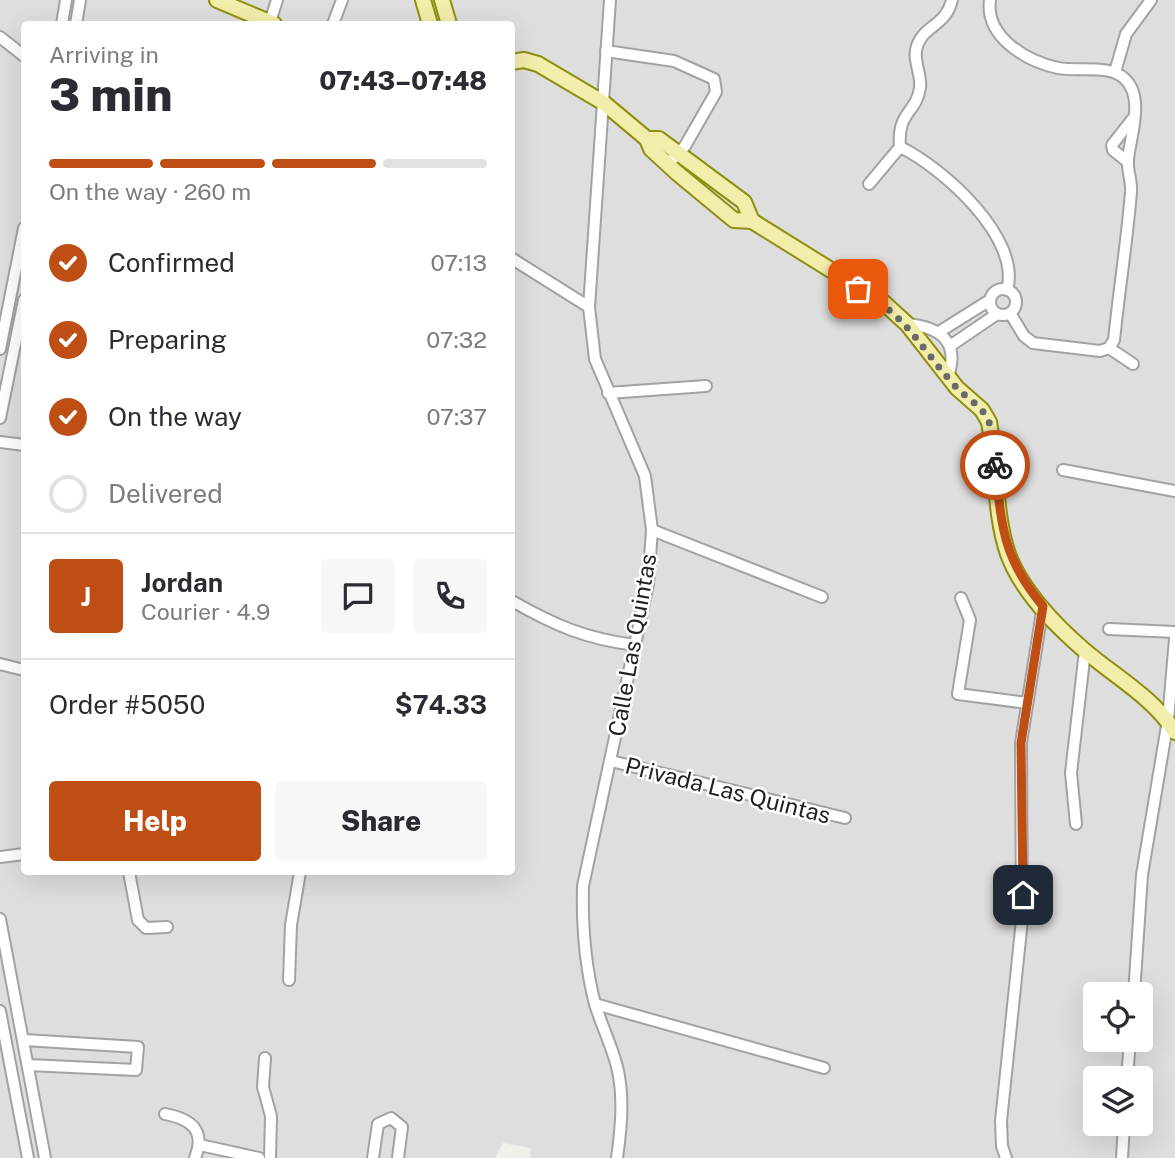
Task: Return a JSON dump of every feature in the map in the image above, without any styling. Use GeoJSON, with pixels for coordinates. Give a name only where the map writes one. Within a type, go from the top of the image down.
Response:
{"type":"FeatureCollection","features":[{"type":"Feature","properties":{"kind":"main road"},"geometry":{"type":"LineString","coordinates":[[217,0],[267,21]]}},
{"type":"Feature","properties":{"kind":"main road"},"geometry":{"type":"LineString","coordinates":[[423,0],[429,21]]}},
{"type":"Feature","properties":{"kind":"main road"},"geometry":{"type":"LineString","coordinates":[[442,0],[448,21]]}},
{"type":"Feature","properties":{"kind":"main road"},"geometry":{"type":"LineString","coordinates":[[515,61],[524,60],[538,64],[604,103],[647,139],[651,149],[734,220],[752,220],[884,303],[907,324],[948,377],[982,410],[989,422],[1008,554],[1020,579],[1085,651],[1171,726]]}},
{"type":"Feature","properties":{"kind":"main road"},"geometry":{"type":"LineString","coordinates":[[647,139],[659,139],[744,202],[752,220]]}},
{"type":"Feature","properties":{"kind":"street"},"geometry":{"type":"LineString","coordinates":[[62,21],[66,0]]}},
{"type":"Feature","properties":{"kind":"street"},"geometry":{"type":"LineString","coordinates":[[76,21],[80,0]]}},
{"type":"Feature","properties":{"kind":"street"},"geometry":{"type":"LineString","coordinates":[[272,21],[277,0]]}},
{"type":"Feature","properties":{"kind":"street"},"geometry":{"type":"LineString","coordinates":[[334,21],[342,0]]}},
{"type":"Feature","properties":{"kind":"street","name":"Calle Las Quintas"},"geometry":{"type":"LineString","coordinates":[[595,1004],[582,925],[583,886],[648,584],[652,530],[645,476],[595,359],[589,307],[610,0]]}},
{"type":"Feature","properties":{"kind":"street"},"geometry":{"type":"LineString","coordinates":[[869,184],[900,147],[900,125],[920,90],[915,57],[917,45],[923,35],[941,23],[952,0]]}},
{"type":"Feature","properties":{"kind":"street"},"geometry":{"type":"LineString","coordinates":[[990,0],[992,25],[998,34],[1034,59],[1057,68],[1115,72],[1126,79],[1133,92],[1135,136],[1128,162],[1131,195],[1114,340],[1109,348],[1100,351],[1033,343],[1024,336],[1010,313]]}},
{"type":"Feature","properties":{"kind":"street"},"geometry":{"type":"LineString","coordinates":[[1115,72],[1126,34],[1151,0]]}},
{"type":"Feature","properties":{"kind":"street"},"geometry":{"type":"LineString","coordinates":[[0,37],[21,54]]}},
{"type":"Feature","properties":{"kind":"street"},"geometry":{"type":"LineString","coordinates":[[606,51],[674,61],[714,79],[716,92],[679,153],[668,164]]}},
{"type":"Feature","properties":{"kind":"street"},"geometry":{"type":"LineString","coordinates":[[1128,162],[1113,150],[1112,145],[1134,117]]}},
{"type":"Feature","properties":{"kind":"street"},"geometry":{"type":"LineString","coordinates":[[900,147],[937,169],[985,220],[1007,260],[1010,271],[1007,290],[1016,302],[1010,313]]}},
{"type":"Feature","properties":{"kind":"street"},"geometry":{"type":"LineString","coordinates":[[0,349],[21,243]]}},
{"type":"Feature","properties":{"kind":"street"},"geometry":{"type":"LineString","coordinates":[[515,261],[589,307]]}},
{"type":"Feature","properties":{"kind":"street"},"geometry":{"type":"LineString","coordinates":[[939,332],[990,300],[997,291],[1007,290]]}},
{"type":"Feature","properties":{"kind":"street"},"geometry":{"type":"LineString","coordinates":[[990,300],[997,314]]}},
{"type":"Feature","properties":{"kind":"street"},"geometry":{"type":"LineString","coordinates":[[950,346],[997,314],[1010,313]]}},
{"type":"Feature","properties":{"kind":"street"},"geometry":{"type":"LineString","coordinates":[[0,418],[21,315]]}},
{"type":"Feature","properties":{"kind":"street"},"geometry":{"type":"LineString","coordinates":[[907,324],[930,327],[939,332],[950,346],[952,356],[948,377]]}},
{"type":"Feature","properties":{"kind":"street"},"geometry":{"type":"LineString","coordinates":[[1109,348],[1133,364]]}},
{"type":"Feature","properties":{"kind":"street"},"geometry":{"type":"LineString","coordinates":[[608,393],[706,386]]}},
{"type":"Feature","properties":{"kind":"street"},"geometry":{"type":"LineString","coordinates":[[0,442],[21,444]]}},
{"type":"Feature","properties":{"kind":"street"},"geometry":{"type":"LineString","coordinates":[[1063,470],[1175,491]]}},
{"type":"Feature","properties":{"kind":"street"},"geometry":{"type":"LineString","coordinates":[[652,530],[822,597]]}},
{"type":"Feature","properties":{"kind":"street"},"geometry":{"type":"LineString","coordinates":[[961,598],[970,620],[958,694],[1027,703]]}},
{"type":"Feature","properties":{"kind":"street"},"geometry":{"type":"LineString","coordinates":[[515,603],[559,628],[600,641],[635,645]]}},
{"type":"Feature","properties":{"kind":"street"},"geometry":{"type":"LineString","coordinates":[[1006,1158],[1000,1133],[1022,920],[1021,743],[1043,606]]}},
{"type":"Feature","properties":{"kind":"street"},"geometry":{"type":"LineString","coordinates":[[1109,629],[1175,632]]}},
{"type":"Feature","properties":{"kind":"street"},"geometry":{"type":"LineString","coordinates":[[1135,982],[1142,875],[1171,726],[1175,639]]}},
{"type":"Feature","properties":{"kind":"street"},"geometry":{"type":"LineString","coordinates":[[1076,824],[1071,773],[1085,651]]}},
{"type":"Feature","properties":{"kind":"street"},"geometry":{"type":"LineString","coordinates":[[0,664],[21,669]]}},
{"type":"Feature","properties":{"kind":"street","name":"Privada Las Quintas"},"geometry":{"type":"LineString","coordinates":[[611,761],[845,818]]}},
{"type":"Feature","properties":{"kind":"street"},"geometry":{"type":"LineString","coordinates":[[0,857],[21,854]]}},
{"type":"Feature","properties":{"kind":"street"},"geometry":{"type":"LineString","coordinates":[[130,875],[138,920],[146,928],[167,927]]}},
{"type":"Feature","properties":{"kind":"street"},"geometry":{"type":"LineString","coordinates":[[289,980],[291,925],[299,875]]}},
{"type":"Feature","properties":{"kind":"street"},"geometry":{"type":"LineString","coordinates":[[0,919],[45,1158]]}},
{"type":"Feature","properties":{"kind":"street"},"geometry":{"type":"LineString","coordinates":[[595,1004],[824,1068]]}},
{"type":"Feature","properties":{"kind":"street"},"geometry":{"type":"LineString","coordinates":[[595,1004],[618,1069],[621,1098],[617,1158]]}},
{"type":"Feature","properties":{"kind":"street"},"geometry":{"type":"LineString","coordinates":[[0,1011],[28,1158]]}},
{"type":"Feature","properties":{"kind":"street"},"geometry":{"type":"LineString","coordinates":[[23,1040],[138,1047],[136,1070],[28,1065]]}},
{"type":"Feature","properties":{"kind":"street"},"geometry":{"type":"LineString","coordinates":[[265,1058],[263,1087],[271,1116],[270,1158]]}},
{"type":"Feature","properties":{"kind":"street"},"geometry":{"type":"LineString","coordinates":[[165,1115],[184,1118],[196,1130],[200,1145],[195,1158]]}},
{"type":"Feature","properties":{"kind":"street"},"geometry":{"type":"LineString","coordinates":[[373,1158],[378,1124],[391,1118],[402,1127],[398,1158]]}},
{"type":"Feature","properties":{"kind":"street"},"geometry":{"type":"LineString","coordinates":[[1122,1158],[1123,1136]]}},
{"type":"Feature","properties":{"kind":"street"},"geometry":{"type":"LineString","coordinates":[[200,1145],[259,1158]]}},
{"type":"Feature","properties":{"kind":"shaded area"},"geometry":{"type":"Polygon","coordinates":[[[0,0],[1175,0],[1175,1158],[530,1158],[531,1148],[503,1143],[495,1158],[0,1158],[0,0]]]}},
{"type":"Feature","properties":{"kind":"way so far"},"geometry":{"type":"LineString","coordinates":[[858,289],[884,303],[907,324],[957,388],[982,410],[989,422],[995,465]]}},
{"type":"Feature","properties":{"kind":"route"},"geometry":{"type":"LineString","coordinates":[[995,465],[1008,554],[1020,579],[1043,606],[1021,743],[1023,895]]}}]}
